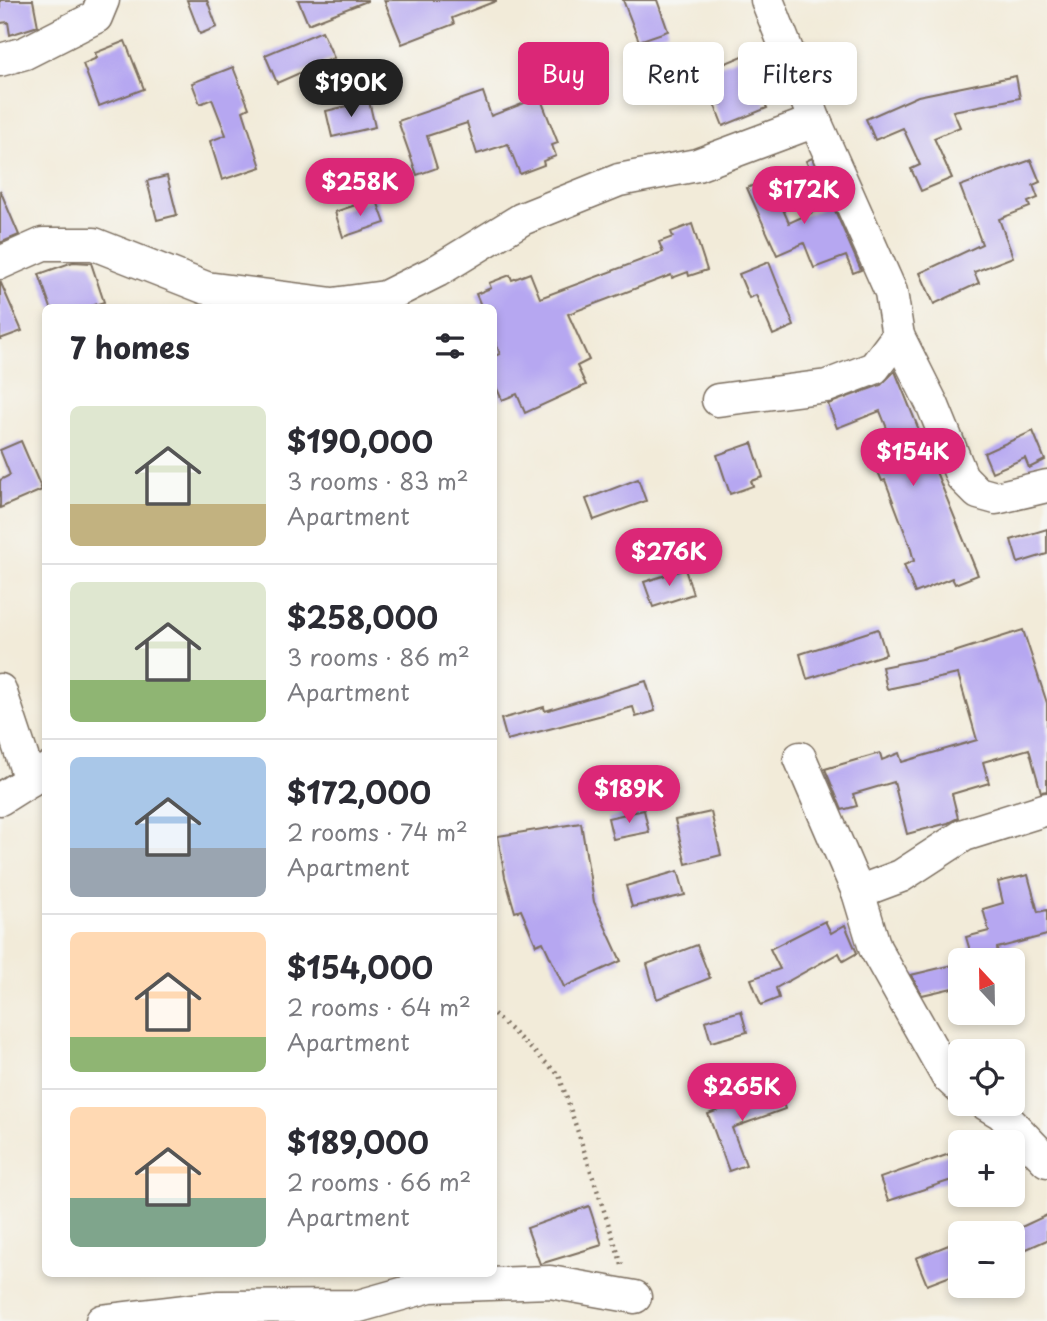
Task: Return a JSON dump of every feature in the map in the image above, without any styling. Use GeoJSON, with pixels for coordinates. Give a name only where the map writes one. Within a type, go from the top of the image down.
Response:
{"type":"FeatureCollection","features":[{"type":"Feature","properties":{"kind":"street"},"geometry":{"type":"LineString","coordinates":[[0,60],[25,53],[96,17],[103,0]]}},
{"type":"Feature","properties":{"kind":"street"},"geometry":{"type":"LineString","coordinates":[[767,0],[815,121],[891,292],[898,336],[933,406],[962,477],[978,493],[996,498],[1047,486]]}},
{"type":"Feature","properties":{"kind":"street"},"geometry":{"type":"LineString","coordinates":[[0,263],[43,244],[94,244],[206,288],[333,304],[386,297],[437,271],[522,219],[620,180],[696,165],[815,121]]}},
{"type":"Feature","properties":{"kind":"street"},"geometry":{"type":"LineString","coordinates":[[718,400],[827,386],[874,368],[898,336]]}},
{"type":"Feature","properties":{"kind":"street"},"geometry":{"type":"LineString","coordinates":[[0,690],[38,775],[0,799]]}},
{"type":"Feature","properties":{"kind":"street"},"geometry":{"type":"LineString","coordinates":[[800,758],[858,892],[875,947],[948,1077]]}},
{"type":"Feature","properties":{"kind":"street"},"geometry":{"type":"LineString","coordinates":[[858,892],[901,876],[964,835],[1047,809]]}},
{"type":"Feature","properties":{"kind":"street"},"geometry":{"type":"LineString","coordinates":[[1004,1116],[1047,1161]]}},
{"type":"Feature","properties":{"kind":"street"},"geometry":{"type":"LineString","coordinates":[[102,1321],[219,1307],[359,1306],[430,1286],[550,1282],[635,1297]]}},
{"type":"Feature","properties":{"kind":"path"},"geometry":{"type":"LineString","coordinates":[[497,1017],[559,1075],[635,1297]]}},
{"type":"Feature","properties":{"kind":"building"},"geometry":{"type":"Polygon","coordinates":[[[0,0],[33,0],[38,26],[10,35],[8,22],[0,23],[0,0]]]}},
{"type":"Feature","properties":{"kind":"building"},"geometry":{"type":"Polygon","coordinates":[[[187,0],[207,0],[217,27],[200,34],[187,0]]]}},
{"type":"Feature","properties":{"kind":"building"},"geometry":{"type":"Polygon","coordinates":[[[298,0],[367,0],[367,1],[308,24],[298,0]]]}},
{"type":"Feature","properties":{"kind":"building"},"geometry":{"type":"Polygon","coordinates":[[[384,0],[496,1],[452,18],[454,24],[402,44],[384,0]]]}},
{"type":"Feature","properties":{"kind":"building"},"geometry":{"type":"Polygon","coordinates":[[[623,0],[657,0],[668,31],[639,41],[623,0]]]}},
{"type":"Feature","properties":{"kind":"building"},"geometry":{"type":"Polygon","coordinates":[[[322,31],[334,58],[277,83],[265,55],[322,31]]]}},
{"type":"Feature","properties":{"kind":"building"},"geometry":{"type":"Polygon","coordinates":[[[125,41],[144,89],[99,106],[83,64],[97,58],[95,53],[125,41]]]}},
{"type":"Feature","properties":{"kind":"building"},"geometry":{"type":"Polygon","coordinates":[[[738,58],[738,105],[766,105],[767,108],[723,126],[715,105],[724,105],[724,64],[738,58]]]}},
{"type":"Feature","properties":{"kind":"building"},"geometry":{"type":"Polygon","coordinates":[[[233,67],[249,108],[243,111],[261,167],[222,180],[210,141],[226,135],[212,99],[200,104],[192,83],[233,67]]]}},
{"type":"Feature","properties":{"kind":"building"},"geometry":{"type":"Polygon","coordinates":[[[1016,76],[1020,98],[953,111],[960,127],[934,138],[952,178],[921,191],[911,169],[920,165],[903,128],[875,140],[866,119],[918,96],[1016,76]]]}},
{"type":"Feature","properties":{"kind":"building"},"geometry":{"type":"Polygon","coordinates":[[[483,92],[491,116],[519,105],[543,105],[558,143],[552,145],[556,156],[543,161],[544,165],[520,174],[508,144],[477,154],[467,123],[427,136],[437,168],[417,175],[398,121],[483,92]]]}},
{"type":"Feature","properties":{"kind":"building"},"geometry":{"type":"Polygon","coordinates":[[[369,101],[375,127],[332,137],[326,111],[369,101]]]}},
{"type":"Feature","properties":{"kind":"building"},"geometry":{"type":"Polygon","coordinates":[[[812,158],[861,270],[853,273],[846,256],[814,268],[804,243],[777,255],[747,188],[769,178],[789,223],[826,206],[806,161],[812,158]]]}},
{"type":"Feature","properties":{"kind":"building"},"geometry":{"type":"Polygon","coordinates":[[[1031,160],[1040,182],[1033,185],[1038,198],[1028,202],[1030,207],[999,219],[1013,257],[974,272],[979,283],[934,304],[920,273],[982,244],[960,186],[1031,160]]]}},
{"type":"Feature","properties":{"kind":"building"},"geometry":{"type":"Polygon","coordinates":[[[167,176],[177,215],[157,220],[147,181],[167,176]]]}},
{"type":"Feature","properties":{"kind":"building"},"geometry":{"type":"Polygon","coordinates":[[[0,190],[19,235],[0,243],[0,190]]]}},
{"type":"Feature","properties":{"kind":"building"},"geometry":{"type":"Polygon","coordinates":[[[376,198],[385,223],[343,237],[335,212],[376,198]]]}},
{"type":"Feature","properties":{"kind":"building"},"geometry":{"type":"Polygon","coordinates":[[[692,224],[707,270],[689,276],[688,272],[672,278],[671,275],[568,314],[589,360],[577,366],[586,385],[525,413],[517,394],[502,400],[497,389],[497,355],[500,354],[497,346],[497,304],[480,304],[476,294],[491,288],[489,283],[510,275],[512,280],[530,273],[540,298],[663,252],[659,242],[673,237],[671,232],[692,224]]]}},
{"type":"Feature","properties":{"kind":"building"},"geometry":{"type":"Polygon","coordinates":[[[73,262],[91,263],[104,302],[50,304],[39,274],[73,262]]]}},
{"type":"Feature","properties":{"kind":"building"},"geometry":{"type":"Polygon","coordinates":[[[769,262],[794,326],[773,335],[756,295],[749,298],[739,274],[769,262]]]}},
{"type":"Feature","properties":{"kind":"building"},"geometry":{"type":"Polygon","coordinates":[[[0,281],[22,331],[0,339],[0,281]]]}},
{"type":"Feature","properties":{"kind":"building"},"geometry":{"type":"Polygon","coordinates":[[[895,371],[978,575],[955,584],[952,578],[915,593],[904,565],[914,561],[910,546],[885,480],[882,481],[873,460],[896,451],[880,411],[837,428],[828,404],[881,385],[895,371]]]}},
{"type":"Feature","properties":{"kind":"building"},"geometry":{"type":"Polygon","coordinates":[[[1033,431],[1045,460],[1029,468],[1025,458],[992,472],[984,453],[1033,431]]]}},
{"type":"Feature","properties":{"kind":"building"},"geometry":{"type":"Polygon","coordinates":[[[21,441],[42,490],[0,508],[0,480],[10,475],[0,450],[21,441]]]}},
{"type":"Feature","properties":{"kind":"building"},"geometry":{"type":"Polygon","coordinates":[[[752,443],[763,477],[751,481],[753,486],[730,494],[717,455],[752,443]]]}},
{"type":"Feature","properties":{"kind":"building"},"geometry":{"type":"Polygon","coordinates":[[[638,479],[646,501],[594,520],[586,499],[638,479]]]}},
{"type":"Feature","properties":{"kind":"building"},"geometry":{"type":"Polygon","coordinates":[[[1047,529],[1047,554],[1018,563],[1011,540],[1047,529]]]}},
{"type":"Feature","properties":{"kind":"building"},"geometry":{"type":"Polygon","coordinates":[[[685,569],[693,594],[653,607],[644,582],[685,569]]]}},
{"type":"Feature","properties":{"kind":"building"},"geometry":{"type":"Polygon","coordinates":[[[878,629],[886,654],[807,679],[800,654],[878,629]]]}},
{"type":"Feature","properties":{"kind":"building"},"geometry":{"type":"Polygon","coordinates":[[[1023,630],[1047,703],[1047,791],[1041,792],[1029,749],[983,762],[989,783],[952,794],[958,818],[948,823],[907,834],[894,782],[853,794],[857,806],[842,810],[825,769],[880,753],[882,760],[899,753],[902,762],[977,740],[958,674],[887,689],[882,667],[951,653],[1023,630]]]}},
{"type":"Feature","properties":{"kind":"building"},"geometry":{"type":"Polygon","coordinates":[[[646,681],[655,711],[636,717],[633,707],[507,740],[501,719],[544,707],[545,711],[646,681]]]}},
{"type":"Feature","properties":{"kind":"building"},"geometry":{"type":"Polygon","coordinates":[[[644,810],[649,832],[613,839],[608,818],[644,810]]]}},
{"type":"Feature","properties":{"kind":"building"},"geometry":{"type":"Polygon","coordinates":[[[711,812],[721,855],[686,864],[675,820],[711,812]]]}},
{"type":"Feature","properties":{"kind":"building"},"geometry":{"type":"Polygon","coordinates":[[[581,823],[594,902],[621,961],[564,987],[543,942],[536,945],[521,910],[515,912],[505,877],[498,836],[581,823]]]}},
{"type":"Feature","properties":{"kind":"building"},"geometry":{"type":"Polygon","coordinates":[[[678,871],[685,895],[632,907],[626,886],[678,871]]]}},
{"type":"Feature","properties":{"kind":"building"},"geometry":{"type":"Polygon","coordinates":[[[1028,875],[1038,912],[1047,910],[1047,935],[997,948],[969,948],[966,937],[989,931],[983,909],[1003,903],[998,882],[1028,875]]]}},
{"type":"Feature","properties":{"kind":"building"},"geometry":{"type":"Polygon","coordinates":[[[825,921],[831,933],[845,925],[857,953],[843,961],[839,953],[776,988],[779,998],[761,1005],[751,979],[780,969],[770,949],[825,921]]]}},
{"type":"Feature","properties":{"kind":"building"},"geometry":{"type":"Polygon","coordinates":[[[697,945],[710,978],[657,999],[647,964],[697,945]]]}},
{"type":"Feature","properties":{"kind":"building"},"geometry":{"type":"Polygon","coordinates":[[[948,966],[948,989],[922,995],[911,975],[948,966]]]}},
{"type":"Feature","properties":{"kind":"building"},"geometry":{"type":"Polygon","coordinates":[[[741,1011],[747,1032],[711,1042],[705,1021],[741,1011]]]}},
{"type":"Feature","properties":{"kind":"building"},"geometry":{"type":"Polygon","coordinates":[[[778,1088],[785,1109],[732,1128],[746,1165],[729,1171],[708,1114],[778,1088]]]}},
{"type":"Feature","properties":{"kind":"building"},"geometry":{"type":"Polygon","coordinates":[[[948,1154],[948,1181],[888,1201],[880,1178],[948,1154]]]}},
{"type":"Feature","properties":{"kind":"building"},"geometry":{"type":"Polygon","coordinates":[[[589,1206],[602,1245],[540,1264],[527,1228],[589,1206]]]}},
{"type":"Feature","properties":{"kind":"building"},"geometry":{"type":"Polygon","coordinates":[[[1047,1215],[1047,1240],[1025,1250],[1025,1225],[1047,1215]]]}},
{"type":"Feature","properties":{"kind":"building"},"geometry":{"type":"Polygon","coordinates":[[[948,1245],[948,1277],[927,1285],[916,1258],[948,1245]]]}}]}
